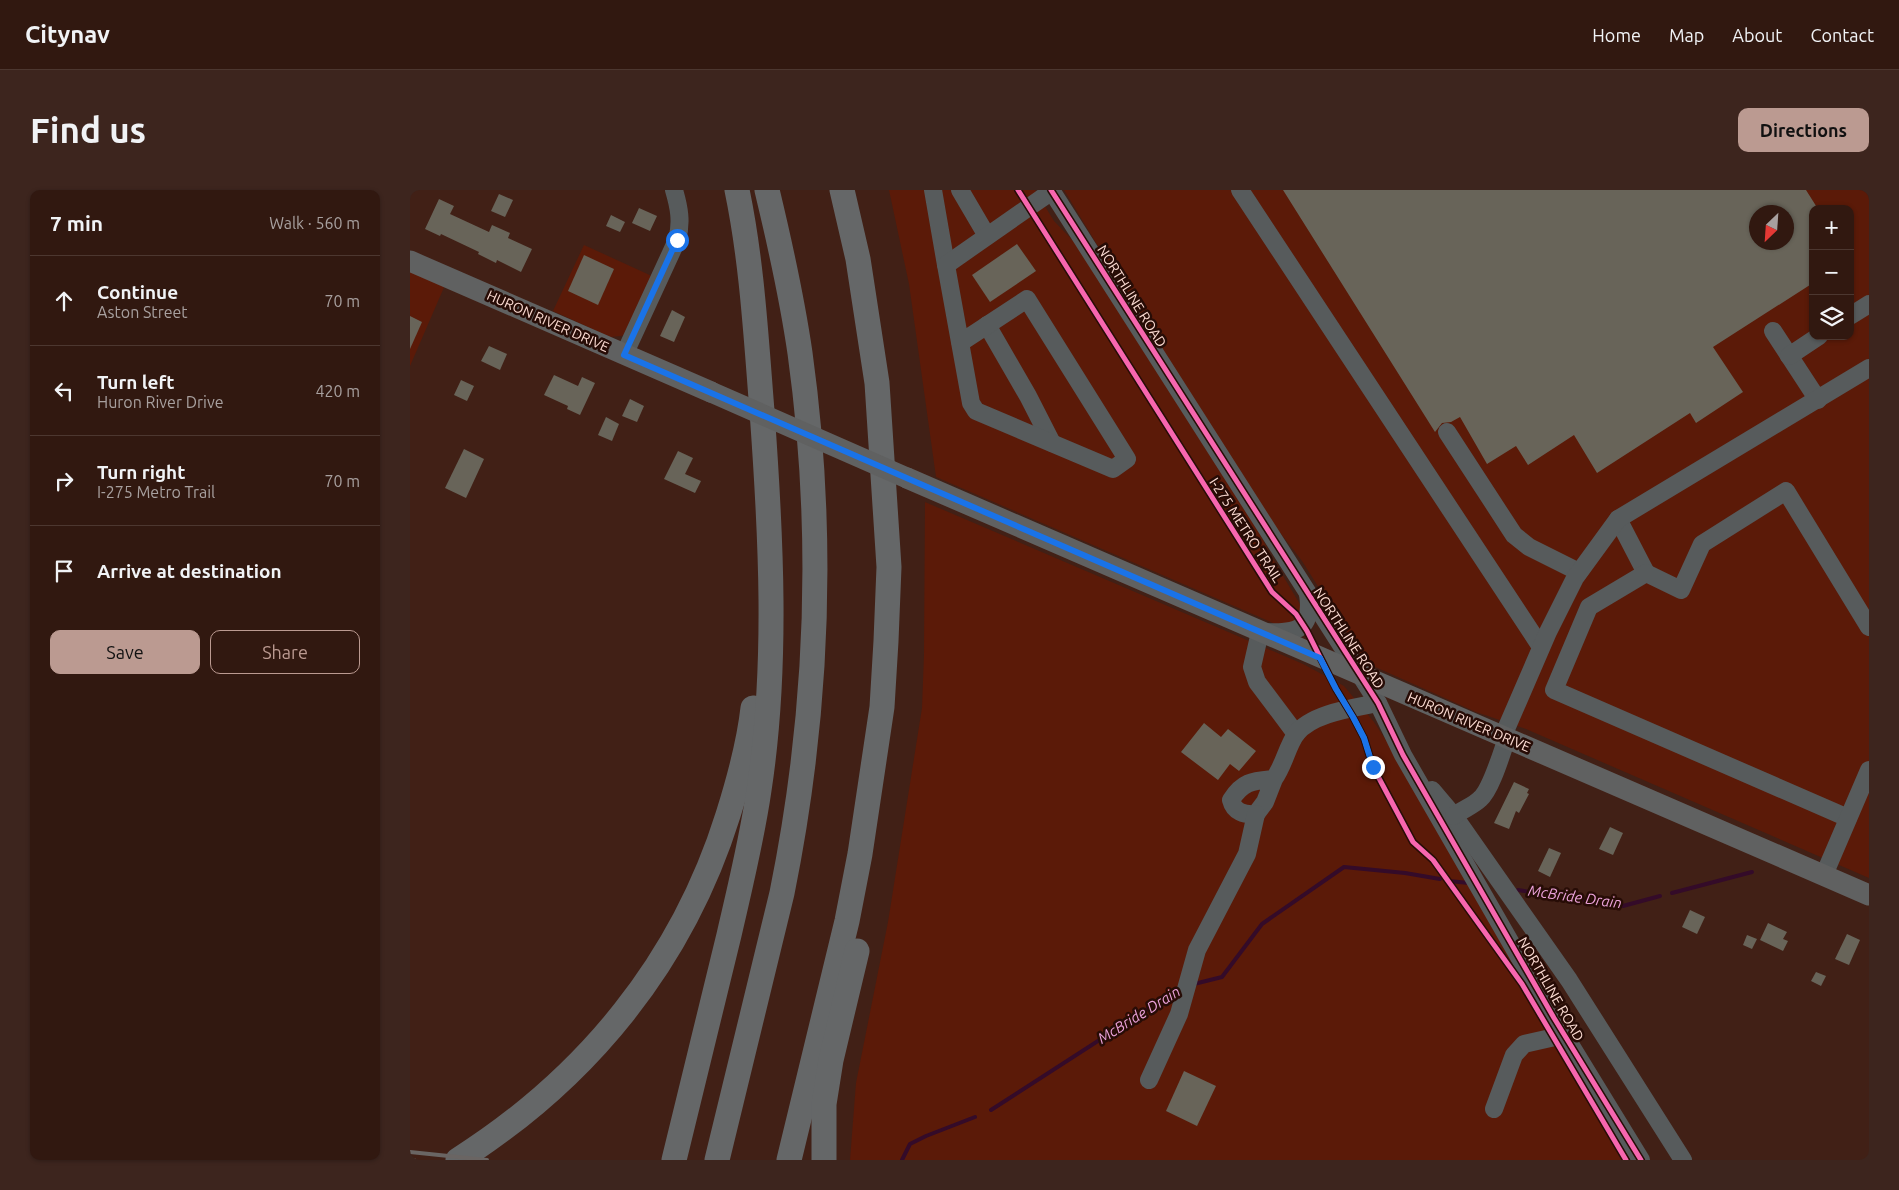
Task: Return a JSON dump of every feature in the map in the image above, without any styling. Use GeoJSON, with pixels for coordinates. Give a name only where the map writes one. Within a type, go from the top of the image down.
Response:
{"type":"FeatureCollection","features":[{"type":"Feature","properties":{"kind":"highway"},"geometry":{"type":"LineString","coordinates":[[674,1160],[744,871],[759,790],[765,744],[769,687],[771,608],[765,460],[753,303],[747,249],[737,190]]}},
{"type":"Feature","properties":{"kind":"highway"},"geometry":{"type":"LineString","coordinates":[[717,1160],[780,903],[807,735],[813,662],[814,514],[804,391],[792,306],[768,190]]}},
{"type":"Feature","properties":{"kind":"highway"},"geometry":{"type":"LineString","coordinates":[[789,1160],[847,921],[882,707],[889,567],[877,383],[858,259],[842,190]]}},
{"type":"Feature","properties":{"kind":"highway"},"geometry":{"type":"LineString","coordinates":[[458,1160],[513,1122],[571,1072],[606,1034],[659,966],[692,907],[723,832],[736,790],[751,727],[760,634],[761,545],[768,516]]}},
{"type":"Feature","properties":{"kind":"highway"},"geometry":{"type":"LineString","coordinates":[[824,1160],[824,1104],[831,1060],[868,897],[879,832],[871,780]]}},
{"type":"Feature","properties":{"kind":"main road","name":"HURON RIVER DRIVE"},"geometry":{"type":"LineString","coordinates":[[410,261],[1260,632],[1869,894]]}},
{"type":"Feature","properties":{"kind":"street"},"geometry":{"type":"LineString","coordinates":[[624,355],[677,240],[680,218],[674,190]]}},
{"type":"Feature","properties":{"kind":"street"},"geometry":{"type":"LineString","coordinates":[[933,190],[946,265],[960,343],[971,403],[976,411],[1113,469],[1127,459],[1027,299],[960,343]]}},
{"type":"Feature","properties":{"kind":"street"},"geometry":{"type":"LineString","coordinates":[[960,190],[987,236]]}},
{"type":"Feature","properties":{"kind":"street"},"geometry":{"type":"LineString","coordinates":[[1240,190],[1544,641],[1572,647]]}},
{"type":"Feature","properties":{"kind":"street"},"geometry":{"type":"LineString","coordinates":[[946,265],[1052,191]]}},
{"type":"Feature","properties":{"kind":"street","name":"NORTHLINE ROAD"},"geometry":{"type":"LineString","coordinates":[[1052,191],[1378,703],[1403,755],[1554,1018],[1640,1160]]}},
{"type":"Feature","properties":{"kind":"street"},"geometry":{"type":"LineString","coordinates":[[1854,313],[1869,304]]}},
{"type":"Feature","properties":{"kind":"street"},"geometry":{"type":"LineString","coordinates":[[987,325],[1028,396],[1052,443]]}},
{"type":"Feature","properties":{"kind":"street"},"geometry":{"type":"LineString","coordinates":[[1773,331],[1818,400]]}},
{"type":"Feature","properties":{"kind":"street"},"geometry":{"type":"LineString","coordinates":[[1789,356],[1813,340]]}},
{"type":"Feature","properties":{"kind":"street"},"geometry":{"type":"LineString","coordinates":[[1454,816],[1465,807],[1482,798],[1489,785],[1505,737],[1544,641],[1579,572],[1618,519],[1869,368]]}},
{"type":"Feature","properties":{"kind":"street"},"geometry":{"type":"LineString","coordinates":[[1446,432],[1514,535],[1529,548],[1579,572]]}},
{"type":"Feature","properties":{"kind":"street"},"geometry":{"type":"LineString","coordinates":[[1618,519],[1646,573],[1681,590],[1702,544],[1786,490],[1869,627]]}},
{"type":"Feature","properties":{"kind":"street"},"geometry":{"type":"LineString","coordinates":[[1646,573],[1589,607],[1554,690],[1848,818]]}},
{"type":"Feature","properties":{"kind":"street"},"geometry":{"type":"LineString","coordinates":[[1296,734],[1257,682],[1252,667],[1260,632],[1291,633],[1301,628],[1309,612],[1308,594]]}},
{"type":"Feature","properties":{"kind":"street"},"geometry":{"type":"LineString","coordinates":[[1149,1080],[1179,1014],[1197,950],[1247,854],[1256,814],[1280,770],[1296,734],[1314,720],[1348,709],[1378,703]]}},
{"type":"Feature","properties":{"kind":"street","name":"NORTHLINE ROAD"},"geometry":{"type":"LineString","coordinates":[[1403,755],[1454,816],[1569,980],[1683,1160]]}},
{"type":"Feature","properties":{"kind":"street"},"geometry":{"type":"LineString","coordinates":[[1824,875],[1869,770]]}},
{"type":"Feature","properties":{"kind":"street"},"geometry":{"type":"LineString","coordinates":[[1256,814],[1248,815],[1239,812],[1233,807],[1232,800],[1238,789],[1247,783],[1274,779]]}},
{"type":"Feature","properties":{"kind":"street"},"geometry":{"type":"LineString","coordinates":[[1494,1109],[1514,1055],[1524,1044],[1555,1037],[1554,1018]]}},
{"type":"Feature","properties":{"kind":"shaded area"},"geometry":{"type":"Polygon","coordinates":[[[889,190],[1035,190],[1054,221],[1079,247],[1258,530],[1301,606],[1302,612],[1297,620],[1282,627],[936,477],[909,284],[889,190]]]}},
{"type":"Feature","properties":{"kind":"shaded area"},"geometry":{"type":"Polygon","coordinates":[[[1064,190],[1869,190],[1869,878],[1526,729],[1476,712],[1373,666],[1363,658],[1302,561],[1268,517],[1147,327],[1064,190]]]}},
{"type":"Feature","properties":{"kind":"shaded area"},"geometry":{"type":"Polygon","coordinates":[[[584,245],[654,277],[624,335],[610,337],[553,311],[584,245]]]}},
{"type":"Feature","properties":{"kind":"shaded area"},"geometry":{"type":"Polygon","coordinates":[[[410,270],[445,285],[410,366],[410,270]]]}},
{"type":"Feature","properties":{"kind":"shaded area"},"geometry":{"type":"Polygon","coordinates":[[[925,502],[1303,664],[1344,686],[1374,722],[1393,751],[1643,1160],[850,1160],[856,1083],[888,922],[922,708],[925,502]]]}},
{"type":"Feature","properties":{"kind":"building"},"geometry":{"type":"Polygon","coordinates":[[[1283,190],[1806,190],[1815,205],[1809,205],[1809,286],[1713,347],[1743,392],[1696,423],[1690,413],[1597,473],[1574,435],[1528,465],[1516,446],[1487,464],[1460,417],[1451,422],[1442,423],[1435,432],[1283,190]]]}},
{"type":"Feature","properties":{"kind":"building"},"geometry":{"type":"Polygon","coordinates":[[[499,194],[513,200],[505,217],[491,211],[499,194]]]}},
{"type":"Feature","properties":{"kind":"building"},"geometry":{"type":"Polygon","coordinates":[[[439,199],[454,206],[450,214],[489,232],[492,225],[510,233],[508,238],[532,249],[521,272],[497,260],[496,263],[478,254],[479,252],[441,234],[440,236],[425,229],[439,199]]]}},
{"type":"Feature","properties":{"kind":"building"},"geometry":{"type":"Polygon","coordinates":[[[639,208],[657,216],[650,231],[632,223],[639,208]]]}},
{"type":"Feature","properties":{"kind":"building"},"geometry":{"type":"Polygon","coordinates":[[[611,215],[625,222],[620,232],[606,226],[611,215]]]}},
{"type":"Feature","properties":{"kind":"building"},"geometry":{"type":"Polygon","coordinates":[[[1017,244],[1036,271],[990,302],[972,275],[1017,244]]]}},
{"type":"Feature","properties":{"kind":"building"},"geometry":{"type":"Polygon","coordinates":[[[584,255],[614,269],[598,305],[568,291],[584,255]]]}},
{"type":"Feature","properties":{"kind":"building"},"geometry":{"type":"Polygon","coordinates":[[[672,310],[685,317],[674,342],[660,336],[672,310]]]}},
{"type":"Feature","properties":{"kind":"building"},"geometry":{"type":"Polygon","coordinates":[[[410,316],[422,322],[410,349],[410,316]]]}},
{"type":"Feature","properties":{"kind":"building"},"geometry":{"type":"Polygon","coordinates":[[[489,346],[507,354],[500,370],[481,361],[489,346]]]}},
{"type":"Feature","properties":{"kind":"building"},"geometry":{"type":"Polygon","coordinates":[[[554,375],[578,386],[582,377],[595,383],[580,415],[567,409],[568,406],[544,395],[554,375]]]}},
{"type":"Feature","properties":{"kind":"building"},"geometry":{"type":"Polygon","coordinates":[[[461,380],[474,386],[467,401],[454,395],[461,380]]]}},
{"type":"Feature","properties":{"kind":"building"},"geometry":{"type":"Polygon","coordinates":[[[630,399],[644,406],[637,422],[622,416],[630,399]]]}},
{"type":"Feature","properties":{"kind":"building"},"geometry":{"type":"Polygon","coordinates":[[[606,417],[619,424],[612,441],[598,435],[606,417]]]}},
{"type":"Feature","properties":{"kind":"building"},"geometry":{"type":"Polygon","coordinates":[[[464,449],[484,459],[466,498],[445,488],[464,449]]]}},
{"type":"Feature","properties":{"kind":"building"},"geometry":{"type":"Polygon","coordinates":[[[678,451],[693,458],[685,474],[701,481],[695,493],[664,479],[678,451]]]}},
{"type":"Feature","properties":{"kind":"building"},"geometry":{"type":"Polygon","coordinates":[[[1204,723],[1221,737],[1228,729],[1256,751],[1239,771],[1230,764],[1218,780],[1181,752],[1204,723]]]}},
{"type":"Feature","properties":{"kind":"building"},"geometry":{"type":"Polygon","coordinates":[[[1514,782],[1529,789],[1527,793],[1529,794],[1519,813],[1516,811],[1509,829],[1494,823],[1514,782]]]}},
{"type":"Feature","properties":{"kind":"building"},"geometry":{"type":"Polygon","coordinates":[[[1610,827],[1623,833],[1613,855],[1599,849],[1610,827]]]}},
{"type":"Feature","properties":{"kind":"building"},"geometry":{"type":"Polygon","coordinates":[[[1549,848],[1561,853],[1550,877],[1538,871],[1549,848]]]}},
{"type":"Feature","properties":{"kind":"building"},"geometry":{"type":"Polygon","coordinates":[[[1690,910],[1705,917],[1697,934],[1682,927],[1690,910]]]}},
{"type":"Feature","properties":{"kind":"building"},"geometry":{"type":"Polygon","coordinates":[[[1768,923],[1787,932],[1783,939],[1788,941],[1783,951],[1760,940],[1768,923]]]}},
{"type":"Feature","properties":{"kind":"building"},"geometry":{"type":"Polygon","coordinates":[[[1847,934],[1860,940],[1849,965],[1835,959],[1847,934]]]}},
{"type":"Feature","properties":{"kind":"building"},"geometry":{"type":"Polygon","coordinates":[[[1747,935],[1757,939],[1752,949],[1743,945],[1747,935]]]}},
{"type":"Feature","properties":{"kind":"building"},"geometry":{"type":"Polygon","coordinates":[[[1816,972],[1826,976],[1821,986],[1811,981],[1816,972]]]}},
{"type":"Feature","properties":{"kind":"building"},"geometry":{"type":"Polygon","coordinates":[[[1184,1071],[1216,1086],[1197,1126],[1166,1111],[1184,1071]]]}},
{"type":"Feature","properties":{"kind":"waterway","name":"McBride Drain"},"geometry":{"type":"LineString","coordinates":[[1194,984],[1222,977],[1262,924],[1344,867],[1405,873],[1440,879]]}},
{"type":"Feature","properties":{"kind":"waterway","name":"McBride Drain"},"geometry":{"type":"LineString","coordinates":[[1672,893],[1752,872]]}},
{"type":"Feature","properties":{"kind":"waterway","name":"McBride Drain"},"geometry":{"type":"LineString","coordinates":[[1449,881],[1469,883]]}},
{"type":"Feature","properties":{"kind":"waterway","name":"McBride Drain"},"geometry":{"type":"LineString","coordinates":[[1518,890],[1623,906],[1660,896]]}},
{"type":"Feature","properties":{"kind":"waterway","name":"McBride Drain"},"geometry":{"type":"LineString","coordinates":[[991,1110],[1180,988]]}},
{"type":"Feature","properties":{"kind":"waterway","name":"McBride Drain"},"geometry":{"type":"LineString","coordinates":[[902,1160],[910,1144],[975,1117]]}},
{"type":"Feature","properties":{"kind":"railway"},"geometry":{"type":"LineString","coordinates":[[410,1152],[487,1160]]}},
{"type":"Feature","properties":{"kind":"cycle path","name":"I-275 METRO TRAIL"},"geometry":{"type":"LineString","coordinates":[[1018,190],[1272,592],[1296,614],[1307,631],[1336,689],[1364,738],[1373,767],[1413,842],[1433,860],[1522,984],[1626,1160]]}},
{"type":"Feature","properties":{"kind":"cycle path","name":"I-275 METRO TRAIL"},"geometry":{"type":"LineString","coordinates":[[1051,190],[1378,703],[1403,755],[1554,1018],[1641,1160]]}},
{"type":"Feature","properties":{"kind":"route"},"geometry":{"type":"LineString","coordinates":[[677,240],[624,355],[1320,658],[1364,738],[1373,767]]}}]}
